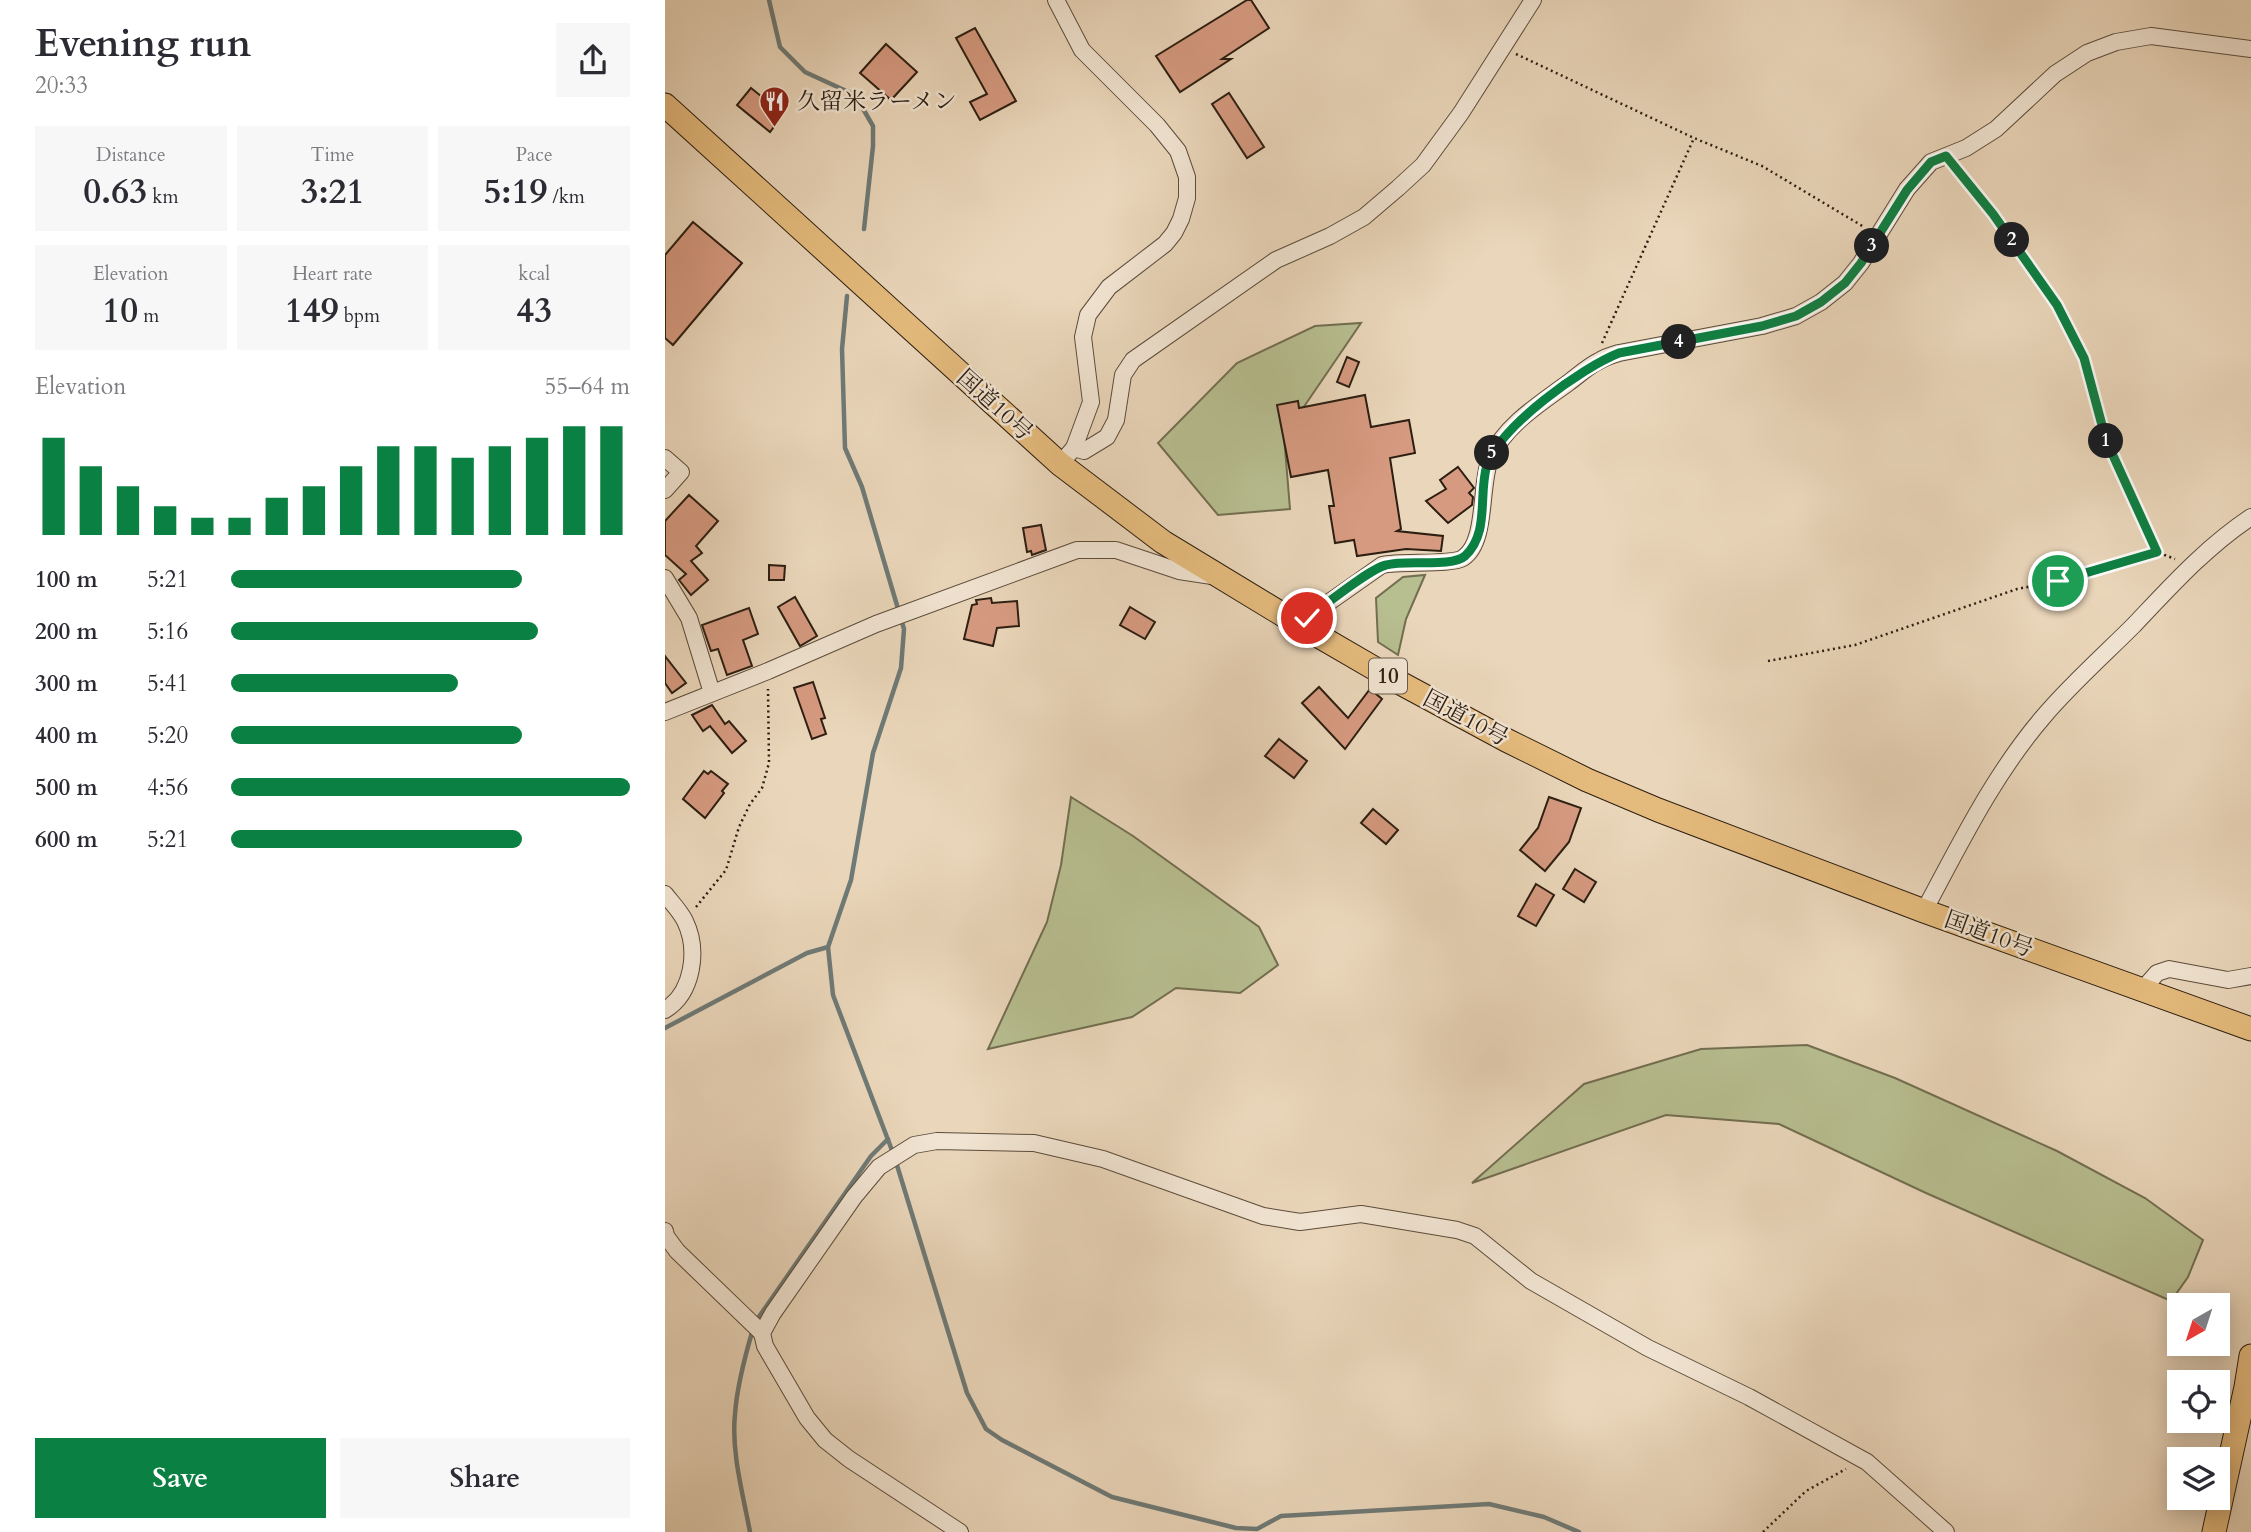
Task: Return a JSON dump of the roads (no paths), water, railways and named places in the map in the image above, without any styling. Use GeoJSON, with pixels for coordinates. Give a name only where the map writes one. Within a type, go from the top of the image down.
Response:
{"type":"FeatureCollection","features":[{"type":"Feature","properties":{"kind":"highway","name":"国道10号"},"geometry":{"type":"LineString","coordinates":[[665,105],[1067,456],[1141,526],[1298,624],[1483,728],[1587,780],[1658,810],[1924,911],[2249,1028]]}},
{"type":"Feature","properties":{"kind":"highway"},"geometry":{"type":"LineString","coordinates":[[2214,1532],[2251,1356]]}},
{"type":"Feature","properties":{"kind":"street"},"geometry":{"type":"LineString","coordinates":[[1056,0],[1082,50],[1157,125],[1178,152],[1187,177],[1187,198],[1174,233],[1165,244],[1109,286],[1089,315],[1083,337],[1091,402],[1067,456]]}},
{"type":"Feature","properties":{"kind":"street"},"geometry":{"type":"LineString","coordinates":[[1065,17],[1071,0]]}},
{"type":"Feature","properties":{"kind":"street"},"geometry":{"type":"LineString","coordinates":[[1067,456],[1084,452],[1107,437],[1116,420],[1122,375],[1133,360],[1276,260],[1331,236],[1363,217],[1423,164],[1504,49],[1533,0]]}},
{"type":"Feature","properties":{"kind":"street"},"geometry":{"type":"LineString","coordinates":[[1298,624],[1382,565],[1463,558],[1480,528],[1486,468],[1492,453],[1510,429],[1598,361],[1619,353],[1762,326],[1796,316],[1821,302],[1845,283],[1879,236],[1907,190],[1931,162],[1966,148],[1996,129],[2055,74],[2087,52],[2116,42],[2151,36],[2251,49]]}},
{"type":"Feature","properties":{"kind":"street"},"geometry":{"type":"LineString","coordinates":[[665,458],[681,472],[665,489]]}},
{"type":"Feature","properties":{"kind":"street"},"geometry":{"type":"LineString","coordinates":[[1924,911],[1977,814],[2011,758],[2036,725],[2191,565],[2223,536],[2251,517]]}},
{"type":"Feature","properties":{"kind":"street"},"geometry":{"type":"LineString","coordinates":[[665,712],[876,624],[1077,550],[1115,550],[1178,572],[1220,577]]}},
{"type":"Feature","properties":{"kind":"street"},"geometry":{"type":"LineString","coordinates":[[665,578],[688,618],[712,693]]}},
{"type":"Feature","properties":{"kind":"street"},"geometry":{"type":"LineString","coordinates":[[665,894],[685,920],[694,949],[686,987],[676,1004],[665,1010]]}},
{"type":"Feature","properties":{"kind":"street"},"geometry":{"type":"LineString","coordinates":[[2143,989],[2157,973],[2169,970],[2228,980],[2251,976]]}},
{"type":"Feature","properties":{"kind":"street"},"geometry":{"type":"LineString","coordinates":[[762,1333],[780,1303],[879,1167],[914,1145],[937,1141],[1034,1143],[1103,1159],[1263,1216],[1300,1222],[1361,1214],[1457,1230],[1475,1236],[1531,1281],[1648,1348],[1826,1437],[1867,1462],[1946,1532]]}},
{"type":"Feature","properties":{"kind":"street"},"geometry":{"type":"LineString","coordinates":[[665,1231],[677,1251],[762,1333],[765,1346],[776,1366],[807,1418],[825,1440],[849,1460],[960,1532]]}},
{"type":"Feature","properties":{"kind":"waterway"},"geometry":{"type":"LineString","coordinates":[[769,0],[780,47],[805,72],[855,95],[873,126],[864,229]]}},
{"type":"Feature","properties":{"kind":"waterway"},"geometry":{"type":"LineString","coordinates":[[847,296],[842,349],[845,448],[862,487],[904,629],[901,668],[873,753],[851,880],[828,947],[833,995],[893,1153]]}},
{"type":"Feature","properties":{"kind":"waterway"},"geometry":{"type":"LineString","coordinates":[[665,1028],[807,953],[828,947]]}},
{"type":"Feature","properties":{"kind":"waterway"},"geometry":{"type":"LineString","coordinates":[[756,1321],[871,1156],[888,1139]]}},
{"type":"Feature","properties":{"kind":"waterway"},"geometry":{"type":"LineString","coordinates":[[896,1162],[967,1393],[986,1429],[1002,1440],[1112,1497],[1236,1528],[1257,1529],[1281,1516],[1489,1504],[1544,1517],[1579,1532]]}},
{"type":"Feature","properties":{"kind":"waterway"},"geometry":{"type":"LineString","coordinates":[[750,1532],[738,1473],[734,1428],[739,1382],[753,1329]]}},
{"type":"Feature","properties":{"kind":"place","name":"久留米ラーメン"},"geometry":{"type":"Point","coordinates":[774,128]}}]}
